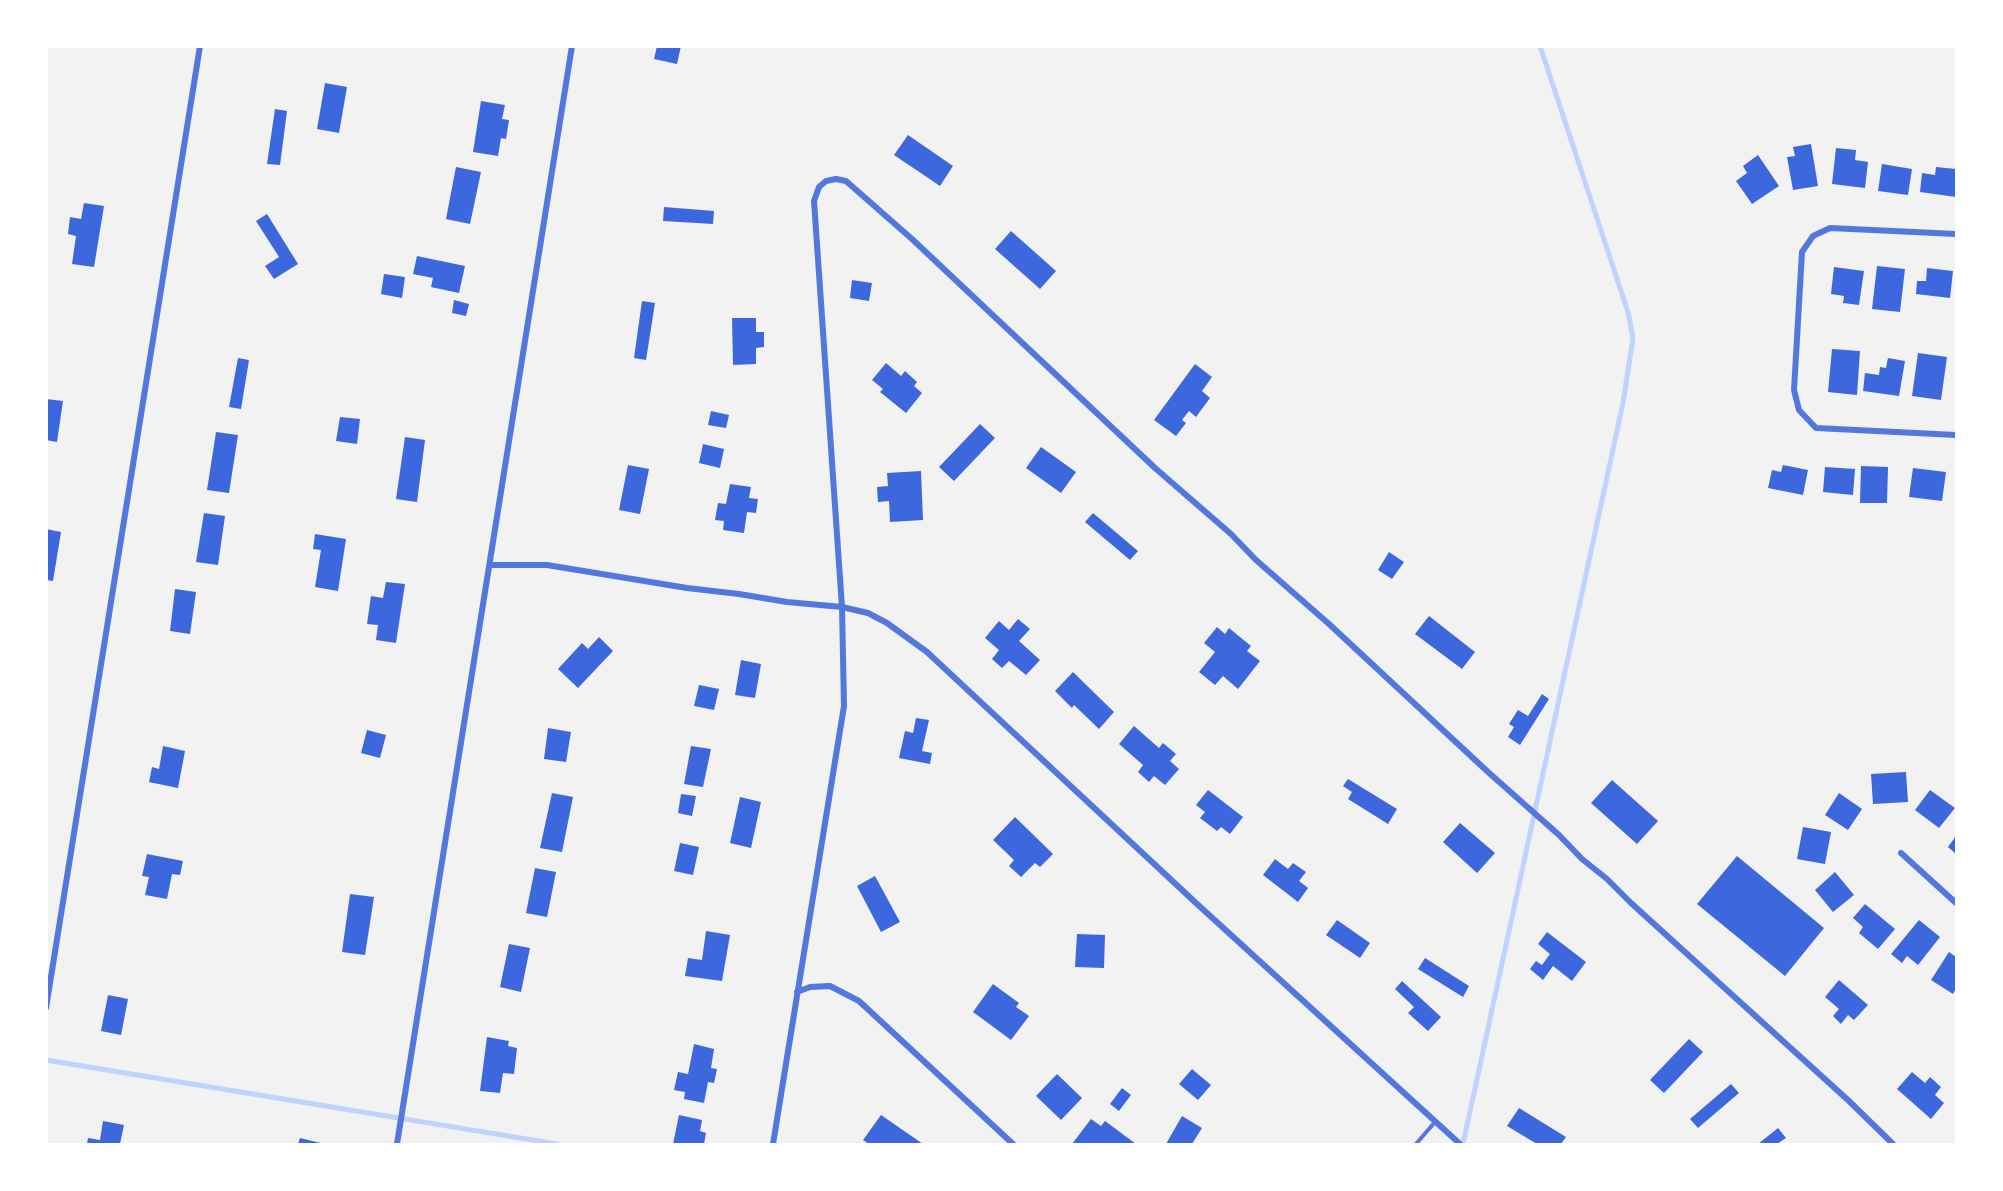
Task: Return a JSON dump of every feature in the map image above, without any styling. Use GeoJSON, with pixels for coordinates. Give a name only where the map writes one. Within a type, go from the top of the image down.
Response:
{"type":"FeatureCollection","features":[{"type":"Feature","properties":{"kind":"street"},"geometry":{"type":"LineString","coordinates":[[46,1008],[200,46]]}},
{"type":"Feature","properties":{"kind":"street"},"geometry":{"type":"LineString","coordinates":[[398,1144],[572,46]]}},
{"type":"Feature","properties":{"kind":"street"},"geometry":{"type":"LineString","coordinates":[[773,1144],[844,706],[842,607],[814,201],[819,187],[826,181],[836,179],[846,181],[912,239],[1155,468],[1231,534],[1264,567],[1559,835],[1582,859],[1607,879],[1893,1144]]}},
{"type":"Feature","properties":{"kind":"street"},"geometry":{"type":"LineString","coordinates":[[1956,234],[1830,228],[1813,236],[1802,252],[1794,390],[1799,410],[1816,428],[1956,435]]}},
{"type":"Feature","properties":{"kind":"street"},"geometry":{"type":"LineString","coordinates":[[491,565],[547,565],[687,588],[842,607],[868,613],[908,636],[1460,1144]]}},
{"type":"Feature","properties":{"kind":"street"},"geometry":{"type":"LineString","coordinates":[[1901,853],[1956,903]]}},
{"type":"Feature","properties":{"kind":"street"},"geometry":{"type":"LineString","coordinates":[[797,992],[810,987],[830,986],[859,1001],[1013,1144]]}},
{"type":"Feature","properties":{"kind":"lane"},"geometry":{"type":"LineString","coordinates":[[1416,1144],[1435,1122]]}},
{"type":"Feature","properties":{"kind":"building"},"geometry":{"type":"Polygon","coordinates":[[[657,46],[681,46],[677,64],[654,59],[657,46]]]}},
{"type":"Feature","properties":{"kind":"building"},"geometry":{"type":"Polygon","coordinates":[[[325,83],[347,87],[339,133],[317,129],[325,83]]]}},
{"type":"Feature","properties":{"kind":"building"},"geometry":{"type":"Polygon","coordinates":[[[481,101],[505,105],[502,119],[509,120],[506,139],[501,138],[498,156],[473,152],[481,101]]]}},
{"type":"Feature","properties":{"kind":"building"},"geometry":{"type":"Polygon","coordinates":[[[275,109],[287,111],[280,165],[267,164],[275,109]]]}},
{"type":"Feature","properties":{"kind":"building"},"geometry":{"type":"Polygon","coordinates":[[[908,135],[953,166],[940,186],[894,155],[908,135]]]}},
{"type":"Feature","properties":{"kind":"building"},"geometry":{"type":"Polygon","coordinates":[[[1811,144],[1818,186],[1793,190],[1787,157],[1795,156],[1793,147],[1811,144]]]}},
{"type":"Feature","properties":{"kind":"building"},"geometry":{"type":"Polygon","coordinates":[[[1836,148],[1856,150],[1855,160],[1868,162],[1865,188],[1832,184],[1836,148]]]}},
{"type":"Feature","properties":{"kind":"building"},"geometry":{"type":"Polygon","coordinates":[[[1758,155],[1779,186],[1752,204],[1736,181],[1747,173],[1743,166],[1758,155]]]}},
{"type":"Feature","properties":{"kind":"building"},"geometry":{"type":"Polygon","coordinates":[[[1882,164],[1912,169],[1908,195],[1878,191],[1882,164]]]}},
{"type":"Feature","properties":{"kind":"building"},"geometry":{"type":"Polygon","coordinates":[[[456,167],[481,172],[470,224],[446,219],[456,167]]]}},
{"type":"Feature","properties":{"kind":"building"},"geometry":{"type":"Polygon","coordinates":[[[1936,167],[1956,169],[1956,197],[1920,192],[1922,173],[1935,175],[1936,167]]]}},
{"type":"Feature","properties":{"kind":"building"},"geometry":{"type":"Polygon","coordinates":[[[84,203],[104,206],[94,267],[72,264],[76,236],[68,234],[70,217],[81,219],[84,203]]]}},
{"type":"Feature","properties":{"kind":"building"},"geometry":{"type":"Polygon","coordinates":[[[664,207],[714,211],[713,224],[663,221],[664,207]]]}},
{"type":"Feature","properties":{"kind":"building"},"geometry":{"type":"Polygon","coordinates":[[[267,214],[298,264],[274,279],[265,266],[279,257],[256,221],[267,214]]]}},
{"type":"Feature","properties":{"kind":"building"},"geometry":{"type":"Polygon","coordinates":[[[1011,231],[1056,271],[1040,289],[995,249],[1011,231]]]}},
{"type":"Feature","properties":{"kind":"building"},"geometry":{"type":"Polygon","coordinates":[[[417,256],[465,266],[459,293],[431,287],[433,278],[413,274],[417,256]]]}},
{"type":"Feature","properties":{"kind":"building"},"geometry":{"type":"Polygon","coordinates":[[[1877,266],[1905,269],[1900,312],[1872,309],[1877,266]]]}},
{"type":"Feature","properties":{"kind":"building"},"geometry":{"type":"Polygon","coordinates":[[[1834,267],[1864,271],[1859,305],[1843,303],[1844,296],[1831,294],[1834,267]]]}},
{"type":"Feature","properties":{"kind":"building"},"geometry":{"type":"Polygon","coordinates":[[[1927,268],[1953,271],[1950,298],[1916,294],[1917,281],[1926,281],[1927,268]]]}},
{"type":"Feature","properties":{"kind":"building"},"geometry":{"type":"Polygon","coordinates":[[[384,274],[405,277],[402,298],[381,294],[384,274]]]}},
{"type":"Feature","properties":{"kind":"building"},"geometry":{"type":"Polygon","coordinates":[[[852,280],[872,283],[869,301],[850,298],[852,280]]]}},
{"type":"Feature","properties":{"kind":"building"},"geometry":{"type":"Polygon","coordinates":[[[454,300],[469,304],[466,316],[452,313],[454,300]]]}},
{"type":"Feature","properties":{"kind":"building"},"geometry":{"type":"Polygon","coordinates":[[[642,301],[655,303],[646,360],[634,358],[642,301]]]}},
{"type":"Feature","properties":{"kind":"building"},"geometry":{"type":"Polygon","coordinates":[[[732,318],[756,318],[756,332],[764,332],[764,347],[756,348],[756,364],[733,365],[732,318]]]}},
{"type":"Feature","properties":{"kind":"building"},"geometry":{"type":"Polygon","coordinates":[[[1832,349],[1860,351],[1857,395],[1828,392],[1832,349]]]}},
{"type":"Feature","properties":{"kind":"building"},"geometry":{"type":"Polygon","coordinates":[[[1918,353],[1947,357],[1941,400],[1912,396],[1918,353]]]}},
{"type":"Feature","properties":{"kind":"building"},"geometry":{"type":"Polygon","coordinates":[[[238,358],[249,360],[241,409],[229,407],[238,358]]]}},
{"type":"Feature","properties":{"kind":"building"},"geometry":{"type":"Polygon","coordinates":[[[1888,358],[1905,361],[1899,396],[1863,391],[1865,373],[1879,375],[1880,367],[1886,368],[1888,358]]]}},
{"type":"Feature","properties":{"kind":"building"},"geometry":{"type":"Polygon","coordinates":[[[886,363],[901,376],[905,371],[917,382],[914,386],[922,393],[906,413],[880,392],[883,389],[872,380],[886,363]]]}},
{"type":"Feature","properties":{"kind":"building"},"geometry":{"type":"Polygon","coordinates":[[[1195,364],[1212,377],[1202,391],[1210,398],[1196,417],[1189,411],[1182,420],[1186,423],[1176,436],[1154,420],[1195,364]]]}},
{"type":"Feature","properties":{"kind":"building"},"geometry":{"type":"Polygon","coordinates":[[[46,399],[63,401],[57,442],[46,440],[46,399]]]}},
{"type":"Feature","properties":{"kind":"building"},"geometry":{"type":"Polygon","coordinates":[[[711,411],[729,415],[726,428],[708,425],[711,411]]]}},
{"type":"Feature","properties":{"kind":"building"},"geometry":{"type":"Polygon","coordinates":[[[340,417],[360,419],[357,444],[336,441],[340,417]]]}},
{"type":"Feature","properties":{"kind":"building"},"geometry":{"type":"Polygon","coordinates":[[[980,424],[995,438],[954,481],[939,467],[980,424]]]}},
{"type":"Feature","properties":{"kind":"building"},"geometry":{"type":"Polygon","coordinates":[[[216,432],[238,435],[229,493],[207,490],[216,432]]]}},
{"type":"Feature","properties":{"kind":"building"},"geometry":{"type":"Polygon","coordinates":[[[405,437],[425,440],[417,502],[396,499],[405,437]]]}},
{"type":"Feature","properties":{"kind":"building"},"geometry":{"type":"Polygon","coordinates":[[[703,444],[724,449],[720,468],[699,463],[703,444]]]}},
{"type":"Feature","properties":{"kind":"building"},"geometry":{"type":"Polygon","coordinates":[[[1041,447],[1076,472],[1061,493],[1026,468],[1041,447]]]}},
{"type":"Feature","properties":{"kind":"building"},"geometry":{"type":"Polygon","coordinates":[[[628,465],[649,469],[640,514],[619,510],[628,465]]]}},
{"type":"Feature","properties":{"kind":"building"},"geometry":{"type":"Polygon","coordinates":[[[1783,465],[1808,470],[1803,495],[1768,488],[1772,470],[1781,472],[1783,465]]]}},
{"type":"Feature","properties":{"kind":"building"},"geometry":{"type":"Polygon","coordinates":[[[1861,466],[1888,467],[1887,503],[1860,503],[1861,466]]]}},
{"type":"Feature","properties":{"kind":"building"},"geometry":{"type":"Polygon","coordinates":[[[1825,467],[1855,469],[1853,495],[1823,492],[1825,467]]]}},
{"type":"Feature","properties":{"kind":"building"},"geometry":{"type":"Polygon","coordinates":[[[1913,468],[1946,472],[1942,501],[1909,497],[1913,468]]]}},
{"type":"Feature","properties":{"kind":"building"},"geometry":{"type":"Polygon","coordinates":[[[921,471],[923,520],[890,522],[889,501],[878,502],[877,487],[888,486],[887,473],[921,471]]]}},
{"type":"Feature","properties":{"kind":"building"},"geometry":{"type":"Polygon","coordinates":[[[730,484],[751,487],[749,498],[758,499],[756,513],[747,512],[744,533],[723,530],[724,521],[715,520],[718,503],[726,504],[730,484]]]}},
{"type":"Feature","properties":{"kind":"building"},"geometry":{"type":"Polygon","coordinates":[[[204,513],[225,516],[218,565],[196,562],[204,513]]]}},
{"type":"Feature","properties":{"kind":"building"},"geometry":{"type":"Polygon","coordinates":[[[1093,513],[1138,551],[1130,560],[1085,522],[1093,513]]]}},
{"type":"Feature","properties":{"kind":"building"},"geometry":{"type":"Polygon","coordinates":[[[46,529],[61,532],[53,581],[46,580],[46,529]]]}},
{"type":"Feature","properties":{"kind":"building"},"geometry":{"type":"Polygon","coordinates":[[[315,534],[346,539],[338,591],[315,587],[321,550],[313,549],[315,534]]]}},
{"type":"Feature","properties":{"kind":"building"},"geometry":{"type":"Polygon","coordinates":[[[1389,552],[1404,562],[1392,579],[1378,570],[1389,552]]]}},
{"type":"Feature","properties":{"kind":"building"},"geometry":{"type":"Polygon","coordinates":[[[386,582],[405,584],[396,643],[376,640],[378,625],[367,624],[371,596],[383,598],[386,582]]]}},
{"type":"Feature","properties":{"kind":"building"},"geometry":{"type":"Polygon","coordinates":[[[175,589],[196,592],[190,634],[170,631],[175,589]]]}},
{"type":"Feature","properties":{"kind":"building"},"geometry":{"type":"Polygon","coordinates":[[[1429,616],[1475,652],[1462,669],[1415,634],[1429,616]]]}},
{"type":"Feature","properties":{"kind":"building"},"geometry":{"type":"Polygon","coordinates":[[[1018,619],[1030,629],[1019,641],[1040,660],[1026,675],[1009,661],[1002,668],[992,659],[999,650],[985,638],[999,621],[1009,630],[1018,619]]]}},
{"type":"Feature","properties":{"kind":"building"},"geometry":{"type":"Polygon","coordinates":[[[1217,627],[1225,634],[1229,628],[1251,646],[1247,651],[1260,661],[1238,689],[1223,676],[1215,685],[1199,672],[1215,652],[1204,643],[1217,627]]]}},
{"type":"Feature","properties":{"kind":"building"},"geometry":{"type":"Polygon","coordinates":[[[599,637],[613,651],[578,688],[558,669],[582,643],[588,649],[599,637]]]}},
{"type":"Feature","properties":{"kind":"building"},"geometry":{"type":"Polygon","coordinates":[[[741,660],[761,664],[755,698],[735,695],[741,660]]]}},
{"type":"Feature","properties":{"kind":"building"},"geometry":{"type":"Polygon","coordinates":[[[1073,672],[1114,712],[1099,729],[1074,705],[1072,708],[1055,691],[1073,672]]]}},
{"type":"Feature","properties":{"kind":"building"},"geometry":{"type":"Polygon","coordinates":[[[699,685],[719,689],[714,710],[694,706],[699,685]]]}},
{"type":"Feature","properties":{"kind":"building"},"geometry":{"type":"Polygon","coordinates":[[[1542,694],[1549,699],[1520,745],[1508,737],[1514,727],[1509,724],[1518,710],[1528,716],[1542,694]]]}},
{"type":"Feature","properties":{"kind":"building"},"geometry":{"type":"Polygon","coordinates":[[[916,718],[929,720],[922,751],[932,753],[930,764],[899,758],[905,731],[913,733],[916,718]]]}},
{"type":"Feature","properties":{"kind":"building"},"geometry":{"type":"Polygon","coordinates":[[[1134,726],[1159,748],[1163,743],[1176,754],[1170,761],[1179,769],[1165,785],[1154,776],[1149,782],[1138,772],[1143,765],[1119,744],[1134,726]]]}},
{"type":"Feature","properties":{"kind":"building"},"geometry":{"type":"Polygon","coordinates":[[[548,728],[571,732],[566,762],[544,759],[548,728]]]}},
{"type":"Feature","properties":{"kind":"building"},"geometry":{"type":"Polygon","coordinates":[[[367,730],[386,735],[380,758],[361,753],[367,730]]]}},
{"type":"Feature","properties":{"kind":"building"},"geometry":{"type":"Polygon","coordinates":[[[163,746],[185,751],[178,788],[149,782],[152,767],[159,769],[163,746]]]}},
{"type":"Feature","properties":{"kind":"building"},"geometry":{"type":"Polygon","coordinates":[[[691,746],[711,749],[703,787],[684,784],[691,746]]]}},
{"type":"Feature","properties":{"kind":"building"},"geometry":{"type":"Polygon","coordinates":[[[1906,772],[1908,802],[1873,804],[1871,774],[1906,772]]]}},
{"type":"Feature","properties":{"kind":"building"},"geometry":{"type":"Polygon","coordinates":[[[1348,779],[1397,809],[1388,824],[1348,799],[1352,792],[1343,786],[1348,779]]]}},
{"type":"Feature","properties":{"kind":"building"},"geometry":{"type":"Polygon","coordinates":[[[1612,780],[1658,821],[1637,844],[1591,803],[1612,780]]]}},
{"type":"Feature","properties":{"kind":"building"},"geometry":{"type":"Polygon","coordinates":[[[1208,790],[1243,817],[1230,834],[1221,827],[1217,831],[1200,818],[1205,812],[1196,805],[1208,790]]]}},
{"type":"Feature","properties":{"kind":"building"},"geometry":{"type":"Polygon","coordinates":[[[1930,790],[1955,808],[1939,828],[1915,810],[1930,790]]]}},
{"type":"Feature","properties":{"kind":"building"},"geometry":{"type":"Polygon","coordinates":[[[552,793],[573,797],[562,852],[540,848],[552,793]]]}},
{"type":"Feature","properties":{"kind":"building"},"geometry":{"type":"Polygon","coordinates":[[[1839,793],[1862,809],[1848,830],[1825,815],[1839,793]]]}},
{"type":"Feature","properties":{"kind":"building"},"geometry":{"type":"Polygon","coordinates":[[[681,794],[696,796],[692,816],[678,813],[681,794]]]}},
{"type":"Feature","properties":{"kind":"building"},"geometry":{"type":"Polygon","coordinates":[[[740,797],[761,802],[751,848],[730,843],[740,797]]]}},
{"type":"Feature","properties":{"kind":"building"},"geometry":{"type":"Polygon","coordinates":[[[1015,817],[1053,854],[1040,867],[1035,863],[1021,877],[1009,866],[1014,860],[993,840],[1015,817]]]}},
{"type":"Feature","properties":{"kind":"building"},"geometry":{"type":"Polygon","coordinates":[[[1460,823],[1495,853],[1477,873],[1443,842],[1460,823]]]}},
{"type":"Feature","properties":{"kind":"building"},"geometry":{"type":"Polygon","coordinates":[[[1803,827],[1831,832],[1825,864],[1797,859],[1803,827]]]}},
{"type":"Feature","properties":{"kind":"building"},"geometry":{"type":"Polygon","coordinates":[[[1956,836],[1956,854],[1948,847],[1956,836]]]}},
{"type":"Feature","properties":{"kind":"building"},"geometry":{"type":"Polygon","coordinates":[[[680,843],[699,847],[693,875],[674,871],[680,843]]]}},
{"type":"Feature","properties":{"kind":"building"},"geometry":{"type":"Polygon","coordinates":[[[147,854],[183,861],[180,875],[172,874],[167,899],[145,895],[149,877],[142,876],[147,854]]]}},
{"type":"Feature","properties":{"kind":"building"},"geometry":{"type":"Polygon","coordinates":[[[1737,856],[1824,928],[1785,976],[1697,904],[1737,856]]]}},
{"type":"Feature","properties":{"kind":"building"},"geometry":{"type":"Polygon","coordinates":[[[1275,859],[1288,869],[1293,863],[1306,872],[1299,881],[1308,888],[1298,902],[1263,875],[1275,859]]]}},
{"type":"Feature","properties":{"kind":"building"},"geometry":{"type":"Polygon","coordinates":[[[535,868],[556,872],[547,917],[526,913],[535,868]]]}},
{"type":"Feature","properties":{"kind":"building"},"geometry":{"type":"Polygon","coordinates":[[[1835,872],[1854,895],[1833,912],[1815,890],[1835,872]]]}},
{"type":"Feature","properties":{"kind":"building"},"geometry":{"type":"Polygon","coordinates":[[[875,876],[900,922],[881,932],[857,886],[875,876]]]}},
{"type":"Feature","properties":{"kind":"building"},"geometry":{"type":"Polygon","coordinates":[[[350,894],[374,897],[365,955],[342,952],[350,894]]]}},
{"type":"Feature","properties":{"kind":"building"},"geometry":{"type":"Polygon","coordinates":[[[1865,904],[1895,929],[1878,949],[1859,933],[1863,927],[1853,918],[1865,904]]]}},
{"type":"Feature","properties":{"kind":"building"},"geometry":{"type":"Polygon","coordinates":[[[1337,920],[1370,943],[1360,958],[1326,935],[1337,920]]]}},
{"type":"Feature","properties":{"kind":"building"},"geometry":{"type":"Polygon","coordinates":[[[1919,920],[1940,937],[1918,965],[1907,956],[1902,963],[1891,954],[1919,920]]]}},
{"type":"Feature","properties":{"kind":"building"},"geometry":{"type":"Polygon","coordinates":[[[706,931],[730,935],[722,981],[685,976],[688,958],[702,960],[706,931]]]}},
{"type":"Feature","properties":{"kind":"building"},"geometry":{"type":"Polygon","coordinates":[[[1547,932],[1586,962],[1572,981],[1553,966],[1543,980],[1530,969],[1536,961],[1542,965],[1550,954],[1538,944],[1547,932]]]}},
{"type":"Feature","properties":{"kind":"building"},"geometry":{"type":"Polygon","coordinates":[[[1077,934],[1105,935],[1104,968],[1075,967],[1077,934]]]}},
{"type":"Feature","properties":{"kind":"building"},"geometry":{"type":"Polygon","coordinates":[[[509,944],[530,948],[521,992],[500,987],[509,944]]]}},
{"type":"Feature","properties":{"kind":"building"},"geometry":{"type":"Polygon","coordinates":[[[1949,952],[1956,957],[1956,988],[1953,994],[1931,980],[1949,952]]]}},
{"type":"Feature","properties":{"kind":"building"},"geometry":{"type":"Polygon","coordinates":[[[1425,958],[1469,986],[1463,997],[1418,969],[1425,958]]]}},
{"type":"Feature","properties":{"kind":"building"},"geometry":{"type":"Polygon","coordinates":[[[1839,980],[1868,1005],[1854,1020],[1848,1015],[1841,1024],[1833,1016],[1839,1009],[1825,997],[1839,980]]]}},
{"type":"Feature","properties":{"kind":"building"},"geometry":{"type":"Polygon","coordinates":[[[1402,981],[1441,1017],[1428,1031],[1408,1013],[1414,1007],[1395,989],[1402,981]]]}},
{"type":"Feature","properties":{"kind":"building"},"geometry":{"type":"Polygon","coordinates":[[[993,984],[1019,1003],[1016,1007],[1029,1016],[1011,1040],[973,1012],[993,984]]]}},
{"type":"Feature","properties":{"kind":"building"},"geometry":{"type":"Polygon","coordinates":[[[108,995],[128,999],[121,1035],[101,1031],[108,995]]]}},
{"type":"Feature","properties":{"kind":"building"},"geometry":{"type":"Polygon","coordinates":[[[487,1037],[509,1041],[508,1046],[517,1048],[514,1074],[503,1073],[500,1093],[480,1091],[487,1037]]]}},
{"type":"Feature","properties":{"kind":"building"},"geometry":{"type":"Polygon","coordinates":[[[1689,1039],[1703,1052],[1664,1093],[1650,1080],[1689,1039]]]}},
{"type":"Feature","properties":{"kind":"building"},"geometry":{"type":"Polygon","coordinates":[[[694,1044],[714,1049],[711,1068],[717,1069],[714,1083],[708,1082],[704,1103],[684,1099],[685,1092],[674,1090],[678,1072],[688,1074],[694,1044]]]}},
{"type":"Feature","properties":{"kind":"building"},"geometry":{"type":"Polygon","coordinates":[[[1192,1069],[1211,1085],[1198,1100],[1179,1084],[1192,1069]]]}},
{"type":"Feature","properties":{"kind":"building"},"geometry":{"type":"Polygon","coordinates":[[[1912,1072],[1925,1083],[1930,1077],[1941,1087],[1935,1095],[1944,1103],[1931,1119],[1897,1089],[1912,1072]]]}},
{"type":"Feature","properties":{"kind":"building"},"geometry":{"type":"Polygon","coordinates":[[[1057,1074],[1082,1098],[1061,1120],[1036,1096],[1057,1074]]]}},
{"type":"Feature","properties":{"kind":"building"},"geometry":{"type":"Polygon","coordinates":[[[1731,1084],[1739,1093],[1698,1128],[1690,1119],[1731,1084]]]}},
{"type":"Feature","properties":{"kind":"building"},"geometry":{"type":"Polygon","coordinates":[[[1122,1088],[1131,1095],[1119,1111],[1110,1104],[1122,1088]]]}},
{"type":"Feature","properties":{"kind":"building"},"geometry":{"type":"Polygon","coordinates":[[[1519,1108],[1566,1137],[1561,1144],[1537,1144],[1507,1126],[1519,1108]]]}},
{"type":"Feature","properties":{"kind":"building"},"geometry":{"type":"Polygon","coordinates":[[[679,1115],[702,1120],[700,1131],[706,1133],[704,1144],[673,1144],[679,1115]]]}},
{"type":"Feature","properties":{"kind":"building"},"geometry":{"type":"Polygon","coordinates":[[[881,1115],[923,1144],[869,1144],[863,1140],[881,1115]]]}},
{"type":"Feature","properties":{"kind":"building"},"geometry":{"type":"Polygon","coordinates":[[[1182,1116],[1202,1128],[1192,1144],[1166,1144],[1182,1116]]]}},
{"type":"Feature","properties":{"kind":"building"},"geometry":{"type":"Polygon","coordinates":[[[1091,1119],[1101,1126],[1105,1121],[1136,1144],[1072,1144],[1091,1119]]]}},
{"type":"Feature","properties":{"kind":"building"},"geometry":{"type":"Polygon","coordinates":[[[103,1121],[124,1125],[120,1144],[87,1144],[88,1138],[100,1140],[103,1121]]]}},
{"type":"Feature","properties":{"kind":"building"},"geometry":{"type":"Polygon","coordinates":[[[1778,1128],[1786,1138],[1777,1144],[1758,1144],[1778,1128]]]}},
{"type":"Feature","properties":{"kind":"building"},"geometry":{"type":"Polygon","coordinates":[[[300,1138],[325,1144],[298,1144],[300,1138]]]}},
{"type":"Feature","properties":{"kind":"waterway"},"geometry":{"type":"LineString","coordinates":[[1463,1144],[1623,403],[1633,338],[1628,312],[1540,46]]}},
{"type":"Feature","properties":{"kind":"waterway"},"geometry":{"type":"LineString","coordinates":[[46,1060],[557,1144]]}}]}
